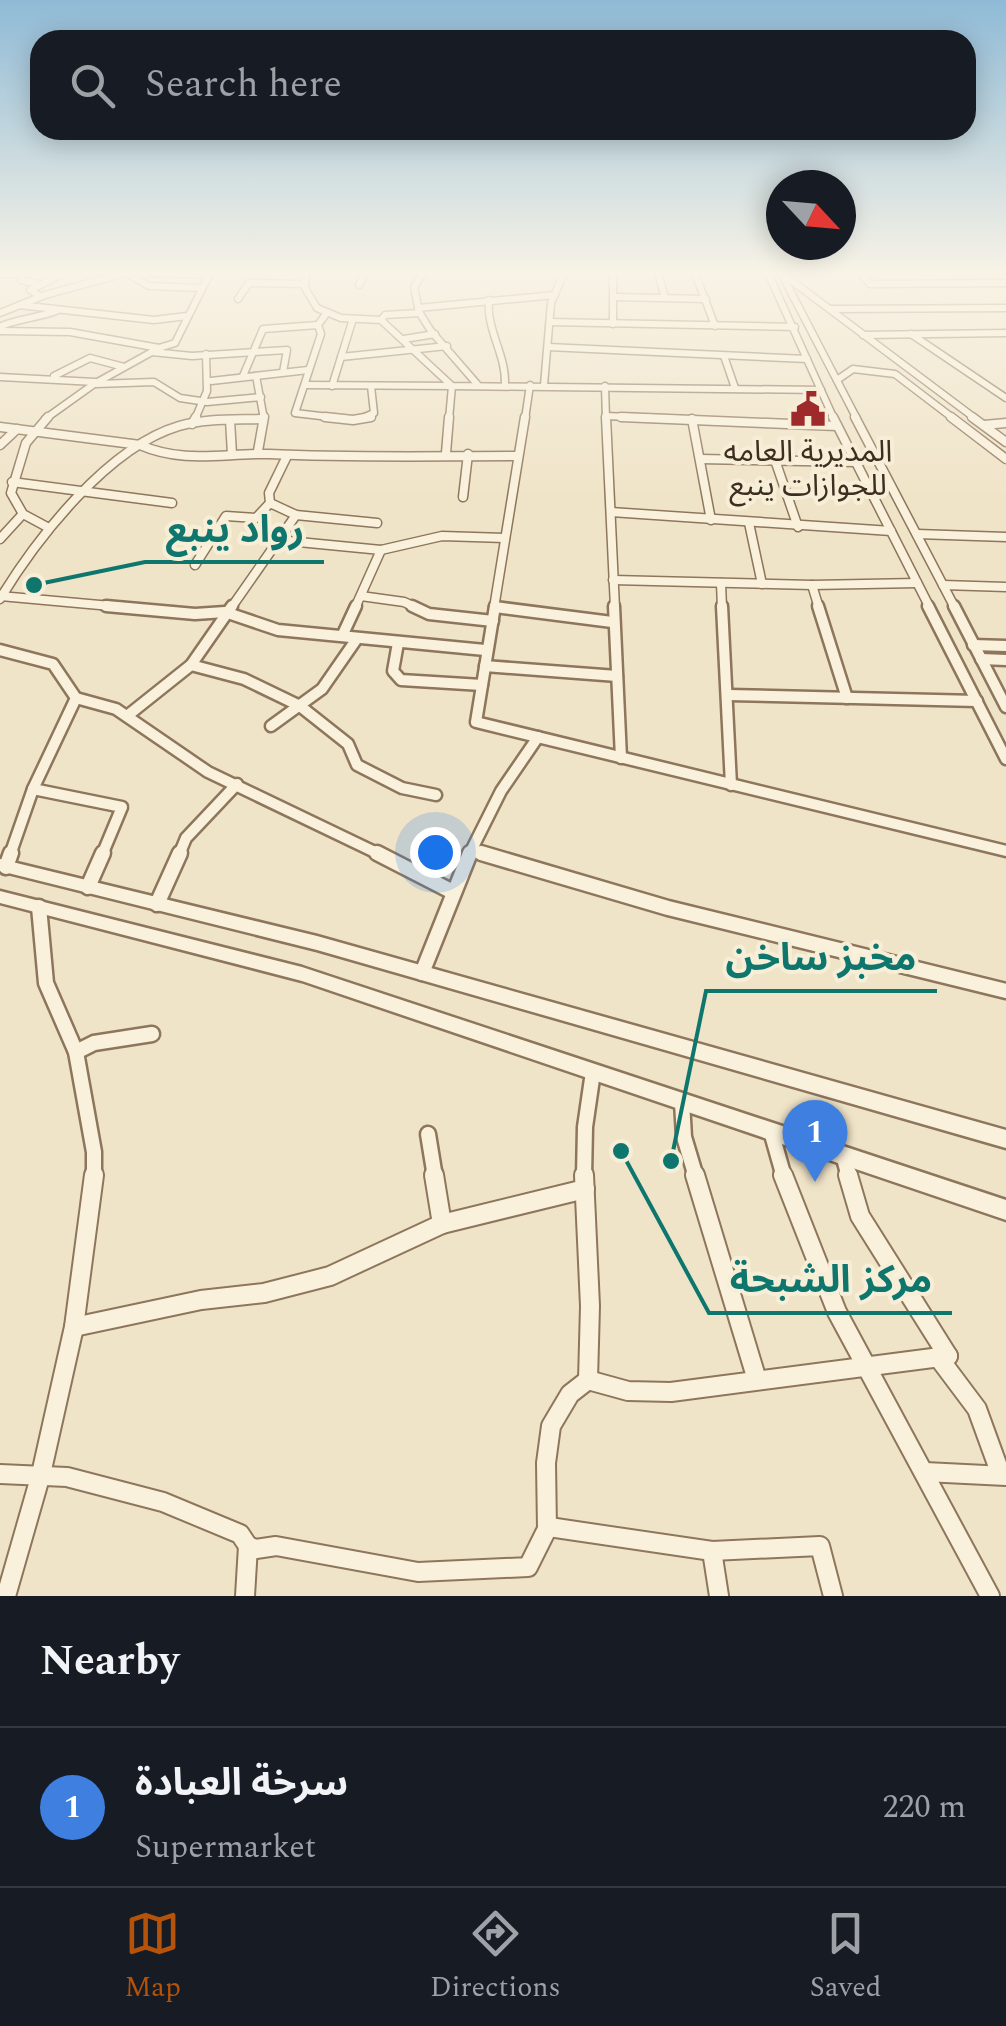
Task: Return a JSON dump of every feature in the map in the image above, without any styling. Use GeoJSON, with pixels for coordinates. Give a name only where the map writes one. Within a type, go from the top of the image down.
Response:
{"type":"FeatureCollection","features":[{"type":"Feature","properties":{"kind":"street"},"geometry":{"type":"LineString","coordinates":[[143,347],[206,354],[287,350],[283,372]]}},
{"type":"Feature","properties":{"kind":"street"},"geometry":{"type":"LineString","coordinates":[[49,528],[21,516],[13,502],[12,482],[32,432],[95,383],[162,347]]}},
{"type":"Feature","properties":{"kind":"street"},"geometry":{"type":"LineString","coordinates":[[242,376],[254,347]]}},
{"type":"Feature","properties":{"kind":"street"},"geometry":{"type":"LineString","coordinates":[[315,347],[295,413],[354,420],[374,414],[371,386]]}},
{"type":"Feature","properties":{"kind":"street"},"geometry":{"type":"LineString","coordinates":[[332,386],[344,347]]}},
{"type":"Feature","properties":{"kind":"street"},"geometry":{"type":"LineString","coordinates":[[413,347],[452,386]]}},
{"type":"Feature","properties":{"kind":"street"},"geometry":{"type":"LineString","coordinates":[[341,357],[438,347]]}},
{"type":"Feature","properties":{"kind":"street"},"geometry":{"type":"LineString","coordinates":[[448,347],[477,384]]}},
{"type":"Feature","properties":{"kind":"street"},"geometry":{"type":"LineString","coordinates":[[500,347],[507,361],[506,384]]}},
{"type":"Feature","properties":{"kind":"street"},"geometry":{"type":"LineString","coordinates":[[544,385],[548,347]]}},
{"type":"Feature","properties":{"kind":"street"},"geometry":{"type":"LineString","coordinates":[[557,347],[807,359]]}},
{"type":"Feature","properties":{"kind":"street"},"geometry":{"type":"LineString","coordinates":[[803,347],[838,426],[1006,759]]}},
{"type":"Feature","properties":{"kind":"street"},"geometry":{"type":"LineString","coordinates":[[821,347],[1006,706]]}},
{"type":"Feature","properties":{"kind":"street"},"geometry":{"type":"LineString","coordinates":[[881,347],[1006,442]]}},
{"type":"Feature","properties":{"kind":"street"},"geometry":{"type":"LineString","coordinates":[[932,347],[1006,398]]}},
{"type":"Feature","properties":{"kind":"street"},"geometry":{"type":"LineString","coordinates":[[192,424],[207,402],[211,381],[206,354]]}},
{"type":"Feature","properties":{"kind":"street"},"geometry":{"type":"LineString","coordinates":[[724,356],[735,388]]}},
{"type":"Feature","properties":{"kind":"street"},"geometry":{"type":"LineString","coordinates":[[53,376],[90,358],[124,367]]}},
{"type":"Feature","properties":{"kind":"street"},"geometry":{"type":"LineString","coordinates":[[838,380],[846,371],[860,369],[895,374],[1006,459]]}},
{"type":"Feature","properties":{"kind":"street"},"geometry":{"type":"LineString","coordinates":[[211,381],[308,370]]}},
{"type":"Feature","properties":{"kind":"street"},"geometry":{"type":"LineString","coordinates":[[256,376],[263,420],[258,451]]}},
{"type":"Feature","properties":{"kind":"street"},"geometry":{"type":"LineString","coordinates":[[0,377],[154,382],[180,398],[207,402],[261,396]]}},
{"type":"Feature","properties":{"kind":"street"},"geometry":{"type":"LineString","coordinates":[[305,385],[821,390]]}},
{"type":"Feature","properties":{"kind":"street"},"geometry":{"type":"LineString","coordinates":[[530,385],[476,722],[1006,852]]}},
{"type":"Feature","properties":{"kind":"street"},"geometry":{"type":"LineString","coordinates":[[446,453],[452,386]]}},
{"type":"Feature","properties":{"kind":"street"},"geometry":{"type":"LineString","coordinates":[[605,386],[612,622],[621,758]]}},
{"type":"Feature","properties":{"kind":"street"},"geometry":{"type":"LineString","coordinates":[[606,416],[838,426]]}},
{"type":"Feature","properties":{"kind":"street"},"geometry":{"type":"LineString","coordinates":[[692,419],[712,520]]}},
{"type":"Feature","properties":{"kind":"street"},"geometry":{"type":"LineString","coordinates":[[230,420],[232,454]]}},
{"type":"Feature","properties":{"kind":"street"},"geometry":{"type":"LineString","coordinates":[[0,597],[49,528],[140,445],[171,428],[263,420]]}},
{"type":"Feature","properties":{"kind":"street"},"geometry":{"type":"LineString","coordinates":[[984,425],[1006,424]]}},
{"type":"Feature","properties":{"kind":"street"},"geometry":{"type":"LineString","coordinates":[[0,427],[140,445],[204,462],[258,451],[287,456],[517,456]]}},
{"type":"Feature","properties":{"kind":"street"},"geometry":{"type":"LineString","coordinates":[[0,445],[16,429]]}},
{"type":"Feature","properties":{"kind":"street"},"geometry":{"type":"LineString","coordinates":[[463,497],[468,454]]}},
{"type":"Feature","properties":{"kind":"street"},"geometry":{"type":"LineString","coordinates":[[270,504],[269,493],[287,456]]}},
{"type":"Feature","properties":{"kind":"street"},"geometry":{"type":"LineString","coordinates":[[700,459],[857,462]]}},
{"type":"Feature","properties":{"kind":"street"},"geometry":{"type":"LineString","coordinates":[[776,460],[798,527]]}},
{"type":"Feature","properties":{"kind":"street"},"geometry":{"type":"LineString","coordinates":[[12,482],[172,503]]}},
{"type":"Feature","properties":{"kind":"street"},"geometry":{"type":"LineString","coordinates":[[0,504],[13,502]]}},
{"type":"Feature","properties":{"kind":"street"},"geometry":{"type":"LineString","coordinates":[[270,504],[296,515],[377,523]]}},
{"type":"Feature","properties":{"kind":"street"},"geometry":{"type":"LineString","coordinates":[[195,564],[226,516],[256,518],[270,504]]}},
{"type":"Feature","properties":{"kind":"street"},"geometry":{"type":"LineString","coordinates":[[611,512],[891,530]]}},
{"type":"Feature","properties":{"kind":"street"},"geometry":{"type":"LineString","coordinates":[[126,716],[191,665],[296,515]]}},
{"type":"Feature","properties":{"kind":"street"},"geometry":{"type":"LineString","coordinates":[[0,539],[21,516]]}},
{"type":"Feature","properties":{"kind":"street"},"geometry":{"type":"LineString","coordinates":[[750,523],[762,584]]}},
{"type":"Feature","properties":{"kind":"street"},"geometry":{"type":"LineString","coordinates":[[917,534],[1006,537]]}},
{"type":"Feature","properties":{"kind":"street"},"geometry":{"type":"LineString","coordinates":[[278,540],[381,550],[395,544],[454,537],[505,538]]}},
{"type":"Feature","properties":{"kind":"street"},"geometry":{"type":"LineString","coordinates":[[344,634],[381,550]]}},
{"type":"Feature","properties":{"kind":"street"},"geometry":{"type":"LineString","coordinates":[[612,580],[812,586],[917,583]]}},
{"type":"Feature","properties":{"kind":"street"},"geometry":{"type":"LineString","coordinates":[[721,583],[730,785]]}},
{"type":"Feature","properties":{"kind":"street"},"geometry":{"type":"LineString","coordinates":[[942,585],[1006,587]]}},
{"type":"Feature","properties":{"kind":"street"},"geometry":{"type":"LineString","coordinates":[[812,586],[847,698]]}},
{"type":"Feature","properties":{"kind":"street"},"geometry":{"type":"LineString","coordinates":[[361,596],[404,602],[429,614],[492,621]]}},
{"type":"Feature","properties":{"kind":"street"},"geometry":{"type":"LineString","coordinates":[[0,597],[195,614],[225,612],[278,630],[485,650]]}},
{"type":"Feature","properties":{"kind":"street"},"geometry":{"type":"LineString","coordinates":[[495,606],[612,622]]}},
{"type":"Feature","properties":{"kind":"street"},"geometry":{"type":"LineString","coordinates":[[272,726],[337,671],[342,651],[356,640]]}},
{"type":"Feature","properties":{"kind":"street"},"geometry":{"type":"LineString","coordinates":[[398,643],[393,671],[400,680],[482,684]]}},
{"type":"Feature","properties":{"kind":"street"},"geometry":{"type":"LineString","coordinates":[[973,644],[1006,646]]}},
{"type":"Feature","properties":{"kind":"street"},"geometry":{"type":"LineString","coordinates":[[0,650],[53,664],[76,698],[126,716],[208,772],[453,892]]}},
{"type":"Feature","properties":{"kind":"street"},"geometry":{"type":"LineString","coordinates":[[981,659],[1006,660]]}},
{"type":"Feature","properties":{"kind":"street"},"geometry":{"type":"LineString","coordinates":[[191,665],[244,678],[300,706],[348,744],[357,764],[402,788],[436,794]]}},
{"type":"Feature","properties":{"kind":"street"},"geometry":{"type":"LineString","coordinates":[[485,666],[617,676]]}},
{"type":"Feature","properties":{"kind":"street"},"geometry":{"type":"LineString","coordinates":[[728,695],[977,701]]}},
{"type":"Feature","properties":{"kind":"street"},"geometry":{"type":"LineString","coordinates":[[76,698],[3,866],[422,973],[1006,1139]]}},
{"type":"Feature","properties":{"kind":"street"},"geometry":{"type":"LineString","coordinates":[[422,973],[453,892],[508,775],[538,737]]}},
{"type":"Feature","properties":{"kind":"street"},"geometry":{"type":"LineString","coordinates":[[158,904],[186,838],[237,784]]}},
{"type":"Feature","properties":{"kind":"street"},"geometry":{"type":"LineString","coordinates":[[34,789],[122,807],[88,887]]}},
{"type":"Feature","properties":{"kind":"street"},"geometry":{"type":"LineString","coordinates":[[472,850],[668,908],[1006,991]]}},
{"type":"Feature","properties":{"kind":"street"},"geometry":{"type":"LineString","coordinates":[[1,897],[302,974],[1006,1210]]}},
{"type":"Feature","properties":{"kind":"street"},"geometry":{"type":"LineString","coordinates":[[6,1596],[41,1474],[74,1327],[94,1196],[94,1152],[76,1052],[46,983],[39,906]]}},
{"type":"Feature","properties":{"kind":"street"},"geometry":{"type":"LineString","coordinates":[[76,1052],[94,1042],[152,1034]]}},
{"type":"Feature","properties":{"kind":"street"},"geometry":{"type":"LineString","coordinates":[[588,1380],[591,1300],[584,1189],[586,1102],[594,1072]]}},
{"type":"Feature","properties":{"kind":"street"},"geometry":{"type":"LineString","coordinates":[[682,1102],[684,1137],[757,1380]]}},
{"type":"Feature","properties":{"kind":"street"},"geometry":{"type":"LineString","coordinates":[[771,1132],[784,1186],[865,1370],[925,1472],[990,1596]]}},
{"type":"Feature","properties":{"kind":"street"},"geometry":{"type":"LineString","coordinates":[[428,1134],[442,1224]]}},
{"type":"Feature","properties":{"kind":"street"},"geometry":{"type":"LineString","coordinates":[[843,1155],[860,1216],[948,1356]]}},
{"type":"Feature","properties":{"kind":"street"},"geometry":{"type":"LineString","coordinates":[[74,1327],[330,1276],[442,1224],[584,1189]]}},
{"type":"Feature","properties":{"kind":"street"},"geometry":{"type":"LineString","coordinates":[[588,1380],[606,1388],[656,1393],[865,1370],[948,1356]]}},
{"type":"Feature","properties":{"kind":"street"},"geometry":{"type":"LineString","coordinates":[[925,1472],[1004,1475],[976,1408],[941,1361],[948,1356]]}},
{"type":"Feature","properties":{"kind":"street"},"geometry":{"type":"LineString","coordinates":[[0,1474],[41,1474],[163,1502],[240,1534],[256,1550],[276,1546],[418,1572],[528,1567],[548,1527],[544,1504],[547,1428],[574,1389],[588,1380]]}},
{"type":"Feature","properties":{"kind":"street"},"geometry":{"type":"LineString","coordinates":[[548,1527],[712,1551],[820,1546],[833,1596]]}},
{"type":"Feature","properties":{"kind":"street"},"geometry":{"type":"LineString","coordinates":[[244,1596],[248,1546]]}},
{"type":"Feature","properties":{"kind":"street"},"geometry":{"type":"LineString","coordinates":[[712,1551],[718,1596]]}},
{"type":"Feature","properties":{"kind":"place","name":"المديرية العامه للجوازات ينبع"},"geometry":{"type":"Point","coordinates":[808,409]}},
{"type":"Feature","properties":{"kind":"place","name":"رواد ينبع"},"geometry":{"type":"Point","coordinates":[34,585]}},
{"type":"Feature","properties":{"kind":"place","name":"مركز الشبحة"},"geometry":{"type":"Point","coordinates":[621,1151]}},
{"type":"Feature","properties":{"kind":"place","name":"مخبز ساخن"},"geometry":{"type":"Point","coordinates":[671,1161]}},
{"type":"Feature","properties":{"kind":"place","name":"سرخة العبادة"},"geometry":{"type":"Point","coordinates":[815,1182]}}]}
